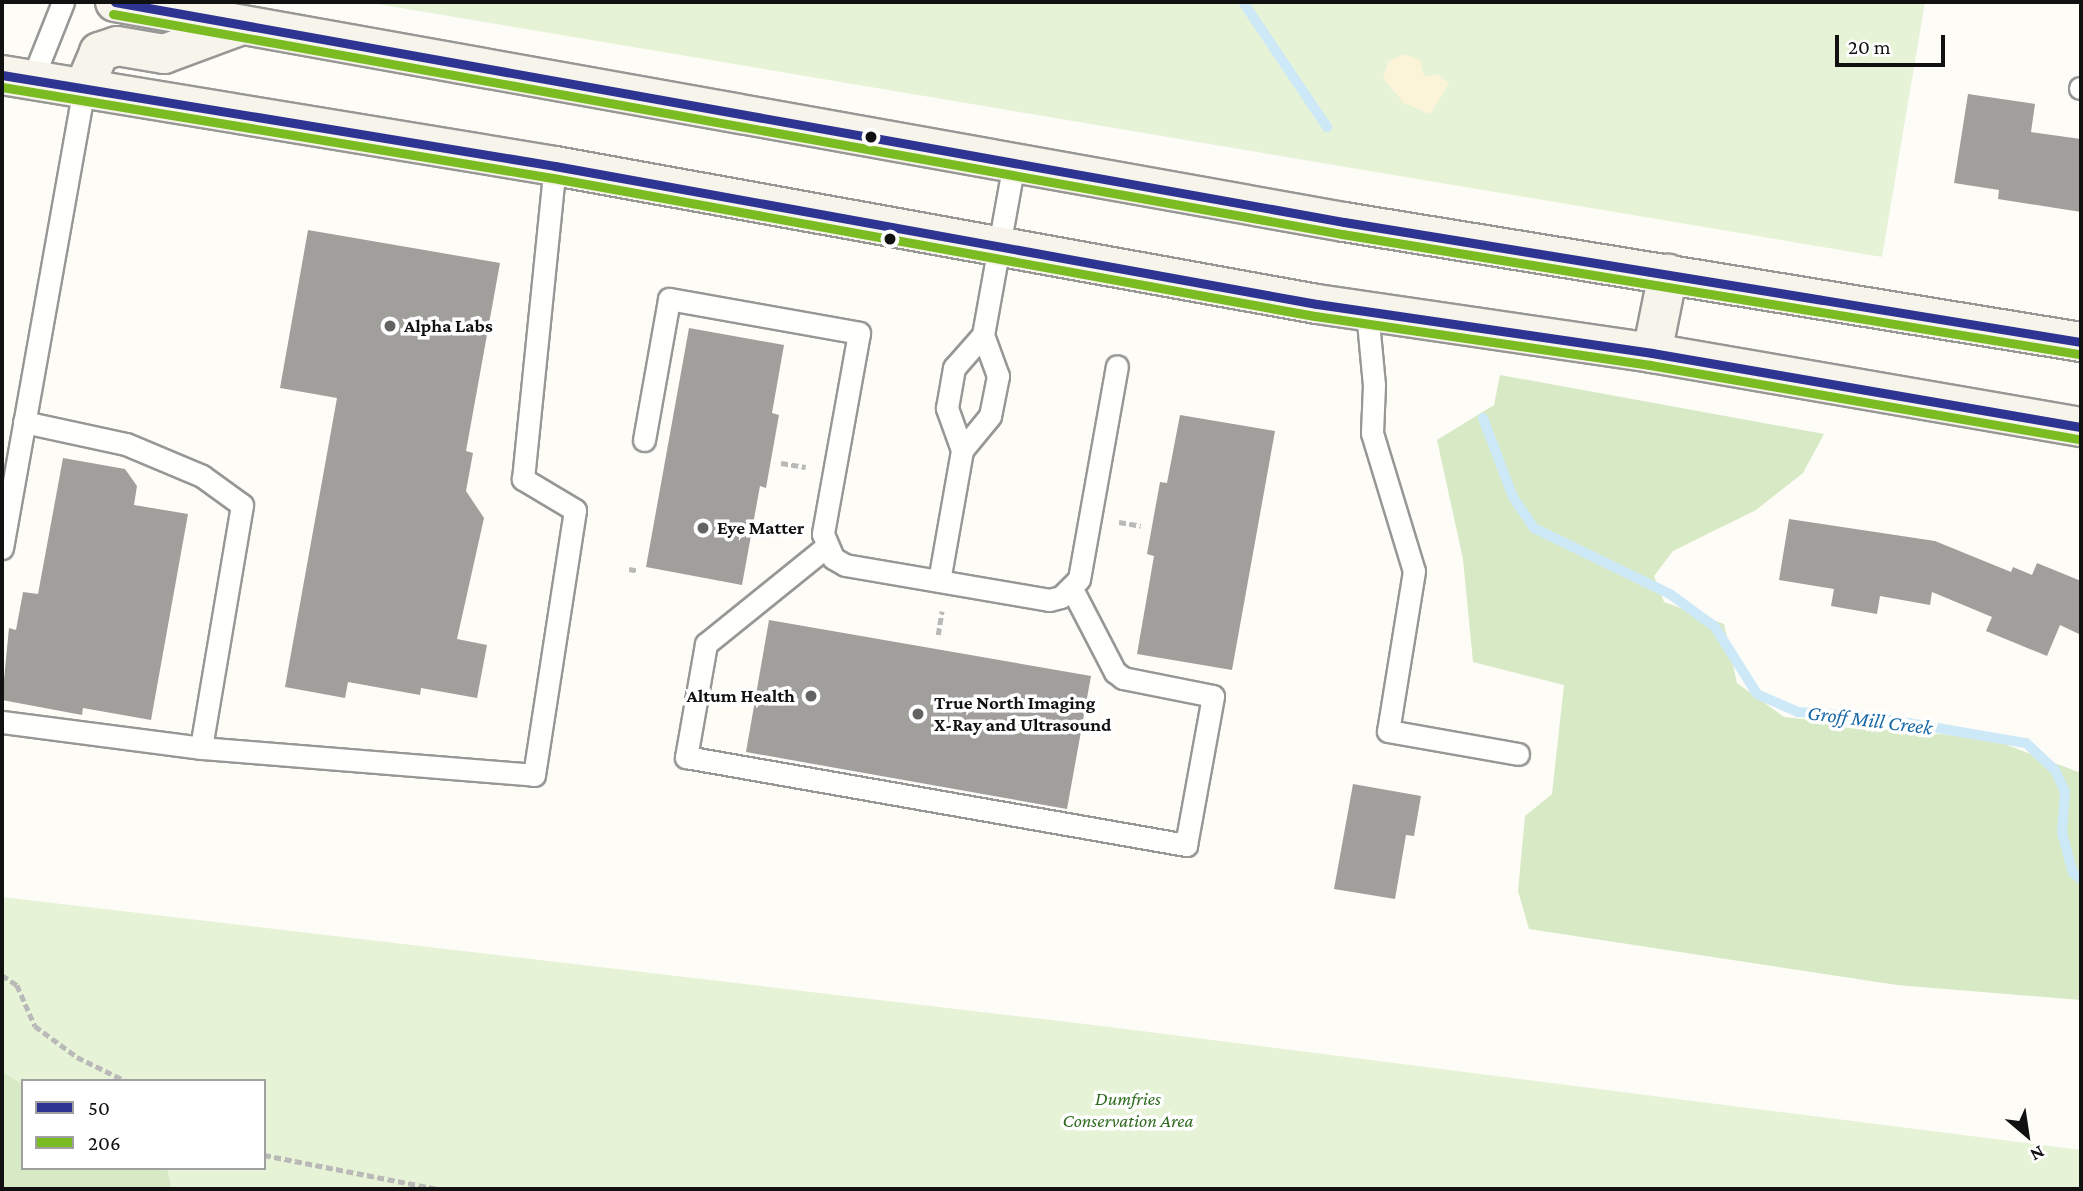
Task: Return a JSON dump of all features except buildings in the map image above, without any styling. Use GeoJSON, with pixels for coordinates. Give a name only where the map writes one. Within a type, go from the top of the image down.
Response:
{"type":"FeatureCollection","features":[{"type":"Feature","properties":{"kind":"main road"},"geometry":{"type":"LineString","coordinates":[[115,2],[1014,162],[2081,342]]}},
{"type":"Feature","properties":{"kind":"main road"},"geometry":{"type":"LineString","coordinates":[[84,88],[99,52],[117,46],[164,54],[244,24]]}},
{"type":"Feature","properties":{"kind":"main road"},"geometry":{"type":"LineString","coordinates":[[17,78],[555,166],[1367,311],[1652,353],[2081,427]]}},
{"type":"Feature","properties":{"kind":"main road"},"geometry":{"type":"LineString","coordinates":[[1652,353],[1668,274]]}},
{"type":"Feature","properties":{"kind":"lane"},"geometry":{"type":"LineString","coordinates":[[17,78],[63,2]]}},
{"type":"Feature","properties":{"kind":"lane"},"geometry":{"type":"LineString","coordinates":[[2,548],[84,88]]}},
{"type":"Feature","properties":{"kind":"lane"},"geometry":{"type":"LineString","coordinates":[[962,450],[947,408],[954,369],[983,335],[1014,162]]}},
{"type":"Feature","properties":{"kind":"lane"},"geometry":{"type":"LineString","coordinates":[[2,722],[201,748],[534,775],[575,510],[523,479],[555,166]]}},
{"type":"Feature","properties":{"kind":"lane"},"geometry":{"type":"LineString","coordinates":[[644,440],[669,299],[859,333],[823,534],[826,547],[845,565],[1049,600],[1072,589],[1079,579],[1117,366]]}},
{"type":"Feature","properties":{"kind":"lane"},"geometry":{"type":"LineString","coordinates":[[1367,311],[1374,385],[1371,433],[1414,571],[1388,731],[1518,754]]}},
{"type":"Feature","properties":{"kind":"lane"},"geometry":{"type":"LineString","coordinates":[[939,581],[962,450],[990,416],[998,376],[983,335]]}},
{"type":"Feature","properties":{"kind":"lane"},"geometry":{"type":"LineString","coordinates":[[24,422],[126,444],[202,476],[242,506],[201,748]]}},
{"type":"Feature","properties":{"kind":"lane"},"geometry":{"type":"LineString","coordinates":[[826,547],[706,644],[686,757],[1186,845],[1213,696],[1123,678],[1115,672],[1072,589]]}},
{"type":"Feature","properties":{"kind":"path"},"geometry":{"type":"LineString","coordinates":[[781,463],[807,468]]}},
{"type":"Feature","properties":{"kind":"path"},"geometry":{"type":"LineString","coordinates":[[1111,521],[1141,526]]}},
{"type":"Feature","properties":{"kind":"path"},"geometry":{"type":"LineString","coordinates":[[629,569],[639,571]]}},
{"type":"Feature","properties":{"kind":"path"},"geometry":{"type":"LineString","coordinates":[[938,635],[943,604]]}},
{"type":"Feature","properties":{"kind":"path"},"geometry":{"type":"LineString","coordinates":[[2,975],[17,985],[34,1026],[76,1057],[123,1079]]}},
{"type":"Feature","properties":{"kind":"path"},"geometry":{"type":"LineString","coordinates":[[266,1155],[438,1189]]}},
{"type":"Feature","properties":{"kind":"green space"},"geometry":{"type":"Polygon","coordinates":[[[365,2],[1925,2],[1882,257],[365,2]]]}},
{"type":"Feature","properties":{"kind":"green space"},"geometry":{"type":"Polygon","coordinates":[[[1500,375],[1824,434],[1803,473],[1756,510],[1673,551],[1654,576],[1664,602],[1724,624],[1737,683],[1784,717],[1994,740],[2081,773],[2081,1000],[1897,985],[1529,929],[1518,891],[1525,816],[1552,794],[1564,685],[1473,662],[1463,559],[1437,440],[1494,405],[1500,375]]]}},
{"type":"Feature","properties":{"kind":"green space","name":"Dumfries Conservation Area"},"geometry":{"type":"Polygon","coordinates":[[[2,897],[1102,1026],[2081,1150],[2081,1189],[172,1189],[167,1170],[266,1170],[266,1079],[21,1079],[21,1083],[2,1072],[2,897]]]}},
{"type":"Feature","properties":{"kind":"green space"},"geometry":{"type":"Polygon","coordinates":[[[2,1072],[21,1083],[21,1170],[167,1170],[172,1189],[2,1189],[2,1072]]]}},
{"type":"Feature","properties":{"kind":"sand"},"geometry":{"type":"Polygon","coordinates":[[[1403,54],[1420,60],[1424,76],[1439,75],[1449,83],[1430,114],[1404,103],[1383,78],[1388,62],[1403,54]]]}},
{"type":"Feature","properties":{"kind":"waterway","name":"Groff Mill Creek"},"geometry":{"type":"LineString","coordinates":[[1243,2],[1327,127]]}},
{"type":"Feature","properties":{"kind":"waterway","name":"Groff Mill Creek"},"geometry":{"type":"LineString","coordinates":[[1483,418],[1513,497],[1534,528],[1670,594],[1715,627],[1757,694],[1798,712],[1879,718],[2026,743],[2055,770],[2065,791],[2062,833],[2073,873],[2081,879]]}},
{"type":"Feature","properties":{"kind":"transit line","name":"50"},"geometry":{"type":"LineString","coordinates":[[115,2],[1344,222],[2081,342]]}},
{"type":"Feature","properties":{"kind":"transit line","name":"206"},"geometry":{"type":"LineString","coordinates":[[113,14],[1342,234],[2079,354]]}},
{"type":"Feature","properties":{"kind":"transit line","name":"50"},"geometry":{"type":"LineString","coordinates":[[2,75],[555,166],[1317,304],[1652,353],[2081,427]]}},
{"type":"Feature","properties":{"kind":"transit line","name":"206"},"geometry":{"type":"LineString","coordinates":[[2,87],[553,178],[1315,316],[1650,365],[2079,439]]}},
{"type":"Feature","properties":{"kind":"place","name":"Alpha Labs"},"geometry":{"type":"Point","coordinates":[390,326]}},
{"type":"Feature","properties":{"kind":"place","name":"Eye Matter"},"geometry":{"type":"Point","coordinates":[703,528]}},
{"type":"Feature","properties":{"kind":"place","name":"Altum Health"},"geometry":{"type":"Point","coordinates":[811,696]}},
{"type":"Feature","properties":{"kind":"place","name":"True North Imaging X-Ray and Ultrasound"},"geometry":{"type":"Point","coordinates":[918,714]}}]}
